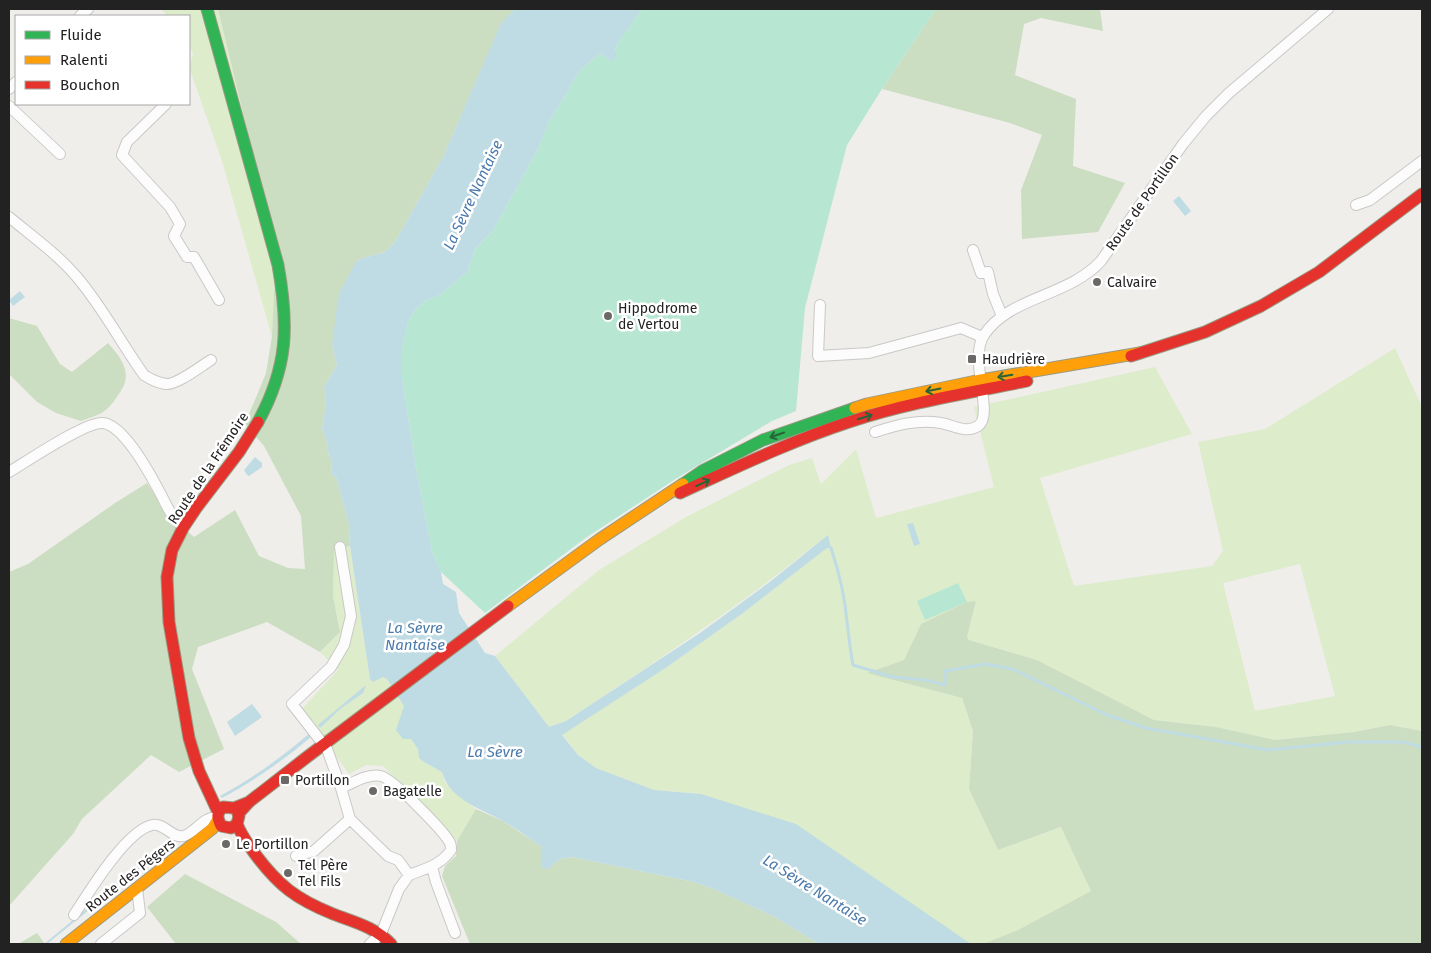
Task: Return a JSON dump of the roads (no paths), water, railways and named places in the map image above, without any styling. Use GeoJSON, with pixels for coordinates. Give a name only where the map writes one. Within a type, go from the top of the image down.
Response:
{"type":"FeatureCollection","features":[{"type":"Feature","properties":{"kind":"street","name":"Route de la Frémoire"},"geometry":{"type":"LineString","coordinates":[[207,9],[278,265],[283,292],[285,326],[282,360],[268,404],[239,453],[183,526],[169,560],[166,582],[167,605],[189,739],[199,771],[226,820],[271,875],[286,890],[309,904],[371,928],[381,934],[391,944]]}},
{"type":"Feature","properties":{"kind":"street","name":"Route de Portillon"},"geometry":{"type":"LineString","coordinates":[[982,337],[992,324],[1002,316],[1080,280],[1093,270],[1183,144],[1206,116],[1229,93],[1324,10]]}},
{"type":"Feature","properties":{"kind":"street"},"geometry":{"type":"LineString","coordinates":[[165,105],[127,142],[122,155],[170,207],[180,224],[174,236],[187,257],[194,258],[219,300]]}},
{"type":"Feature","properties":{"kind":"street"},"geometry":{"type":"LineString","coordinates":[[9,106],[60,154]]}},
{"type":"Feature","properties":{"kind":"street"},"geometry":{"type":"LineString","coordinates":[[1356,204],[1370,200],[1422,161]]}},
{"type":"Feature","properties":{"kind":"street"},"geometry":{"type":"LineString","coordinates":[[643,511],[702,471],[763,440],[867,404],[1073,372],[1204,332],[1261,306],[1319,272],[1422,194]]}},
{"type":"Feature","properties":{"kind":"street"},"geometry":{"type":"LineString","coordinates":[[9,217],[58,257],[77,277],[103,312],[144,375],[167,384],[175,383],[212,360]]}},
{"type":"Feature","properties":{"kind":"street"},"geometry":{"type":"LineString","coordinates":[[973,250],[981,273],[988,272],[993,294],[1002,316]]}},
{"type":"Feature","properties":{"kind":"street"},"geometry":{"type":"LineString","coordinates":[[820,305],[818,356],[869,353],[961,328],[982,337],[978,362],[985,414],[978,426],[969,429],[942,423],[918,421],[900,424],[875,432]]}},
{"type":"Feature","properties":{"kind":"street"},"geometry":{"type":"LineString","coordinates":[[643,511],[768,454],[848,422],[981,385]]}},
{"type":"Feature","properties":{"kind":"street"},"geometry":{"type":"LineString","coordinates":[[9,472],[86,427],[102,423],[113,426],[124,437],[153,478],[172,514],[178,523],[183,526]]}},
{"type":"Feature","properties":{"kind":"street","name":"Route des Pégers"},"geometry":{"type":"LineString","coordinates":[[66,944],[374,706],[600,539],[643,511]]}},
{"type":"Feature","properties":{"kind":"street"},"geometry":{"type":"LineString","coordinates":[[340,547],[350,616],[344,645],[331,667],[292,704],[324,745],[341,788],[350,819],[388,856],[398,860],[409,874]]}},
{"type":"Feature","properties":{"kind":"street"},"geometry":{"type":"LineString","coordinates":[[341,788],[371,775],[383,776],[405,794],[439,828],[451,844],[452,850],[448,855],[432,867],[409,874],[399,889],[381,934],[370,944]]}},
{"type":"Feature","properties":{"kind":"street"},"geometry":{"type":"LineString","coordinates":[[74,915],[114,856],[131,838],[151,825],[160,825],[178,836],[184,836],[211,817],[226,820]]}},
{"type":"Feature","properties":{"kind":"street"},"geometry":{"type":"LineString","coordinates":[[296,856],[314,851],[350,819]]}},
{"type":"Feature","properties":{"kind":"street"},"geometry":{"type":"LineString","coordinates":[[432,867],[455,933]]}},
{"type":"Feature","properties":{"kind":"street"},"geometry":{"type":"LineString","coordinates":[[101,944],[140,913],[137,888]]}},
{"type":"Feature","properties":{"kind":"water"},"geometry":{"type":"Polygon","coordinates":[[[515,9],[642,9],[617,44],[615,51],[617,55],[612,62],[601,53],[581,69],[549,122],[538,149],[492,232],[475,249],[467,272],[441,294],[425,301],[415,310],[408,322],[402,347],[402,379],[432,552],[441,572],[443,584],[456,592],[459,613],[485,653],[495,656],[549,727],[566,721],[700,633],[771,581],[828,535],[831,548],[827,548],[743,613],[667,667],[562,735],[578,755],[596,768],[654,790],[701,794],[796,824],[971,944],[819,944],[775,917],[694,882],[572,857],[560,859],[548,869],[542,868],[542,847],[508,824],[467,802],[452,790],[442,772],[419,758],[418,749],[411,739],[403,739],[396,730],[404,706],[387,679],[383,677],[373,682],[370,679],[350,546],[349,524],[336,477],[331,475],[332,462],[322,429],[326,404],[324,387],[337,365],[332,345],[339,293],[357,260],[385,252],[395,242],[443,157],[501,23],[515,9]]]}},
{"type":"Feature","properties":{"kind":"water"},"geometry":{"type":"Polygon","coordinates":[[[1179,196],[1191,211],[1185,216],[1173,201],[1179,196]]]}},
{"type":"Feature","properties":{"kind":"water"},"geometry":{"type":"Polygon","coordinates":[[[20,291],[25,297],[13,306],[9,300],[20,291]]]}},
{"type":"Feature","properties":{"kind":"water"},"geometry":{"type":"Polygon","coordinates":[[[255,457],[262,463],[262,467],[249,476],[244,470],[255,457]]]}},
{"type":"Feature","properties":{"kind":"water"},"geometry":{"type":"Polygon","coordinates":[[[913,523],[920,544],[914,546],[907,524],[913,523]]]}},
{"type":"Feature","properties":{"kind":"water"},"geometry":{"type":"Polygon","coordinates":[[[366,685],[363,693],[340,709],[320,728],[318,725],[366,685]]]}},
{"type":"Feature","properties":{"kind":"water"},"geometry":{"type":"Polygon","coordinates":[[[252,704],[262,717],[235,736],[227,722],[252,704]]]}},
{"type":"Feature","properties":{"kind":"water"},"geometry":{"type":"Polygon","coordinates":[[[310,733],[312,736],[268,770],[222,798],[220,796],[267,767],[310,733]]]}},
{"type":"Feature","properties":{"kind":"water"},"geometry":{"type":"Polygon","coordinates":[[[170,836],[174,837],[168,846],[157,852],[142,867],[47,944],[44,944],[153,852],[164,845],[170,836]]]}},
{"type":"Feature","properties":{"kind":"waterway"},"geometry":{"type":"LineString","coordinates":[[831,548],[843,594],[853,665],[893,677],[926,680],[945,685],[945,671],[985,664],[1013,669],[1107,715],[1146,728],[1268,750],[1348,742],[1403,742],[1422,747]]}},
{"type":"Feature","properties":{"kind":"place","name":"Calvaire"},"geometry":{"type":"Point","coordinates":[1097,282]}},
{"type":"Feature","properties":{"kind":"place","name":"Hippodrome de Vertou"},"geometry":{"type":"Point","coordinates":[608,316]}},
{"type":"Feature","properties":{"kind":"place","name":"Haudrière"},"geometry":{"type":"Point","coordinates":[972,359]}},
{"type":"Feature","properties":{"kind":"place","name":"Portillon"},"geometry":{"type":"Point","coordinates":[285,780]}},
{"type":"Feature","properties":{"kind":"place","name":"Bagatelle"},"geometry":{"type":"Point","coordinates":[373,791]}},
{"type":"Feature","properties":{"kind":"place","name":"Le Portillon"},"geometry":{"type":"Point","coordinates":[226,844]}},
{"type":"Feature","properties":{"kind":"place","name":"Tel Père Tel Fils"},"geometry":{"type":"Point","coordinates":[288,873]}},
{"type":"Feature","properties":{"kind":"water label","name":"La Sèvre Nantaise"},"geometry":{"type":"Point","coordinates":[473,195]}},
{"type":"Feature","properties":{"kind":"water label","name":"La Sèvre Nantaise"},"geometry":{"type":"Point","coordinates":[415,636]}},
{"type":"Feature","properties":{"kind":"water label","name":"La Sèvre"},"geometry":{"type":"Point","coordinates":[495,752]}},
{"type":"Feature","properties":{"kind":"water label","name":"La Sèvre Nantaise"},"geometry":{"type":"Point","coordinates":[815,890]}}]}
